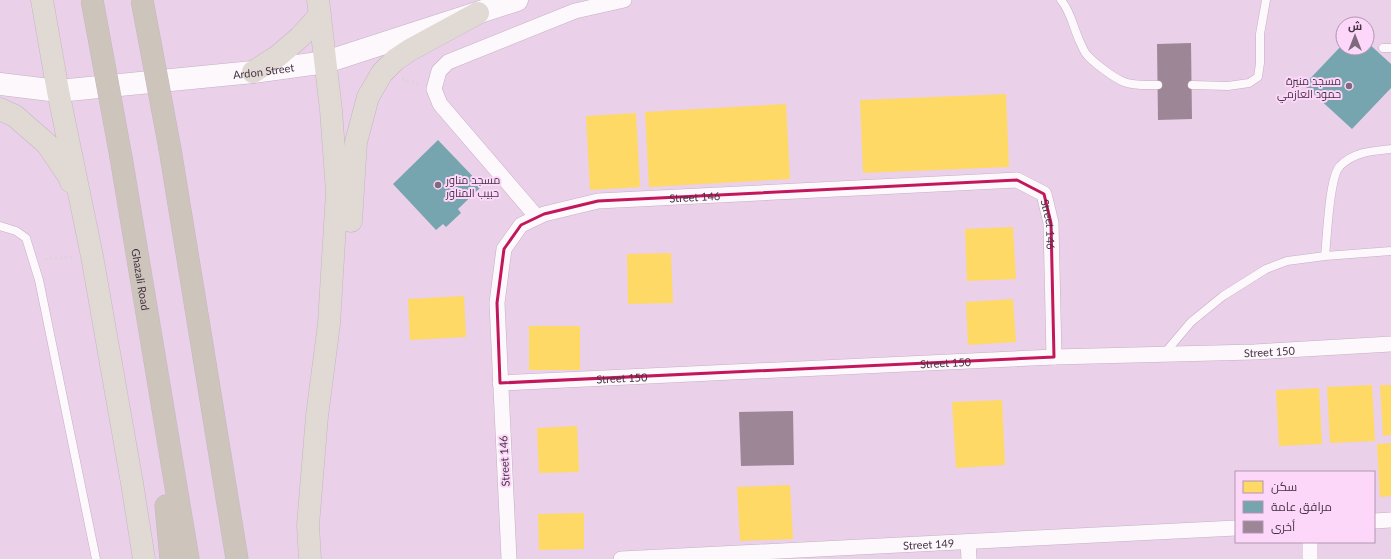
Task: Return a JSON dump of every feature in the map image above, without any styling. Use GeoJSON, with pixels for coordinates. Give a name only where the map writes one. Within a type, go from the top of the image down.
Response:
{"type":"FeatureCollection","features":[{"type":"Feature","properties":{"kind":"highway","name":"Ghazali Road"},"geometry":{"type":"LineString","coordinates":[[92,0],[121,156],[188,559]]}},
{"type":"Feature","properties":{"kind":"highway"},"geometry":{"type":"LineString","coordinates":[[142,0],[170,149],[237,559]]}},
{"type":"Feature","properties":{"kind":"highway"},"geometry":{"type":"LineString","coordinates":[[150,327],[171,559]]}},
{"type":"Feature","properties":{"kind":"main road"},"geometry":{"type":"LineString","coordinates":[[42,0],[58,91],[92,256],[144,559]]}},
{"type":"Feature","properties":{"kind":"main road","name":"Ardon Street"},"geometry":{"type":"LineString","coordinates":[[0,84],[58,91],[253,72],[326,62],[518,0]]}},
{"type":"Feature","properties":{"kind":"main road"},"geometry":{"type":"LineString","coordinates":[[310,559],[308,525],[317,416],[329,324],[337,192],[331,110],[319,8]]}},
{"type":"Feature","properties":{"kind":"main road"},"geometry":{"type":"LineString","coordinates":[[253,72],[278,56],[300,37],[319,8]]}},
{"type":"Feature","properties":{"kind":"main road"},"geometry":{"type":"LineString","coordinates":[[329,324],[350,229],[356,142],[368,97],[382,73],[395,60],[478,13]]}},
{"type":"Feature","properties":{"kind":"main road"},"geometry":{"type":"LineString","coordinates":[[0,109],[15,116],[47,144],[70,178],[84,222]]}},
{"type":"Feature","properties":{"kind":"street"},"geometry":{"type":"LineString","coordinates":[[537,217],[440,104],[434,89],[439,71],[448,62],[575,11],[624,0]]}},
{"type":"Feature","properties":{"kind":"street","name":"Street 146"},"geometry":{"type":"LineString","coordinates":[[509,559],[497,304],[504,249],[521,225],[544,214],[598,201],[1017,180],[1044,194],[1051,223],[1054,357]]}},
{"type":"Feature","properties":{"kind":"street","name":"Street 150"},"geometry":{"type":"LineString","coordinates":[[500,383],[1054,357],[1254,352],[1391,344]]}},
{"type":"Feature","properties":{"kind":"street"},"geometry":{"type":"LineString","coordinates":[[1375,521],[1391,520]]}},
{"type":"Feature","properties":{"kind":"street","name":"Street 149"},"geometry":{"type":"LineString","coordinates":[[621,559],[844,553],[968,542],[1235,528]]}},
{"type":"Feature","properties":{"kind":"street"},"geometry":{"type":"LineString","coordinates":[[968,542],[969,559]]}},
{"type":"Feature","properties":{"kind":"street"},"geometry":{"type":"LineString","coordinates":[[1310,543],[1310,559]]}},
{"type":"Feature","properties":{"kind":"lane"},"geometry":{"type":"LineString","coordinates":[[1061,0],[1071,17],[1079,40],[1086,54],[1102,68],[1124,82],[1158,85]]}},
{"type":"Feature","properties":{"kind":"lane"},"geometry":{"type":"LineString","coordinates":[[1192,85],[1228,86],[1249,83],[1258,77],[1260,63],[1260,34],[1263,9],[1266,0]]}},
{"type":"Feature","properties":{"kind":"lane"},"geometry":{"type":"LineString","coordinates":[[1325,256],[1333,180],[1338,167],[1354,156],[1371,151],[1391,149]]}},
{"type":"Feature","properties":{"kind":"lane"},"geometry":{"type":"LineString","coordinates":[[0,226],[16,230],[26,238],[33,259],[42,295],[96,559]]}},
{"type":"Feature","properties":{"kind":"lane"},"geometry":{"type":"LineString","coordinates":[[1164,355],[1191,322],[1223,296],[1266,269],[1287,261],[1325,256],[1391,251]]}},
{"type":"Feature","properties":{"kind":"path"},"geometry":{"type":"LineString","coordinates":[[33,259],[92,256]]}},
{"type":"Feature","properties":{"kind":"highlighted area"},"geometry":{"type":"Polygon","coordinates":[[[1017,180],[1044,194],[1051,223],[1054,357],[500,383],[497,303],[504,249],[521,225],[544,214],[598,201],[1017,180]]]}},
{"type":"Feature","properties":{"kind":"building: سكن"},"geometry":{"type":"Polygon","coordinates":[[[1006,94],[1009,167],[863,173],[860,100],[1006,94]]]}},
{"type":"Feature","properties":{"kind":"building: سكن"},"geometry":{"type":"Polygon","coordinates":[[[786,104],[790,179],[649,187],[645,112],[786,104]]]}},
{"type":"Feature","properties":{"kind":"building: سكن"},"geometry":{"type":"Polygon","coordinates":[[[636,113],[640,187],[590,190],[586,116],[636,113]]]}},
{"type":"Feature","properties":{"kind":"building: سكن"},"geometry":{"type":"Polygon","coordinates":[[[1013,227],[1016,279],[967,281],[965,229],[1013,227]]]}},
{"type":"Feature","properties":{"kind":"building: سكن"},"geometry":{"type":"Polygon","coordinates":[[[671,253],[673,303],[628,304],[627,254],[671,253]]]}},
{"type":"Feature","properties":{"kind":"building: سكن"},"geometry":{"type":"Polygon","coordinates":[[[464,296],[466,337],[410,340],[408,299],[464,296]]]}},
{"type":"Feature","properties":{"kind":"building: سكن"},"geometry":{"type":"Polygon","coordinates":[[[1013,299],[1016,342],[968,345],[966,302],[1013,299]]]}},
{"type":"Feature","properties":{"kind":"building: سكن"},"geometry":{"type":"Polygon","coordinates":[[[529,326],[580,326],[580,370],[529,370],[529,326]]]}},
{"type":"Feature","properties":{"kind":"building: سكن"},"geometry":{"type":"Polygon","coordinates":[[[1372,385],[1375,441],[1330,443],[1327,387],[1372,385]]]}},
{"type":"Feature","properties":{"kind":"building: سكن"},"geometry":{"type":"Polygon","coordinates":[[[1380,385],[1391,385],[1391,435],[1383,436],[1380,385]]]}},
{"type":"Feature","properties":{"kind":"building: سكن"},"geometry":{"type":"Polygon","coordinates":[[[1319,388],[1322,444],[1279,446],[1276,390],[1319,388]]]}},
{"type":"Feature","properties":{"kind":"building: سكن"},"geometry":{"type":"Polygon","coordinates":[[[1002,400],[1005,465],[956,468],[952,402],[1002,400]]]}},
{"type":"Feature","properties":{"kind":"building: سكن"},"geometry":{"type":"Polygon","coordinates":[[[577,426],[579,472],[539,473],[537,428],[577,426]]]}},
{"type":"Feature","properties":{"kind":"building: سكن"},"geometry":{"type":"Polygon","coordinates":[[[1391,443],[1391,496],[1380,497],[1377,444],[1391,443]]]}},
{"type":"Feature","properties":{"kind":"building: سكن"},"geometry":{"type":"Polygon","coordinates":[[[790,485],[793,539],[740,541],[737,487],[790,485]]]}},
{"type":"Feature","properties":{"kind":"building: سكن"},"geometry":{"type":"Polygon","coordinates":[[[584,513],[584,549],[539,550],[538,514],[584,513]]]}},
{"type":"Feature","properties":{"kind":"building: مرافق عامة","name":"مسجد منيرة حمود العازمي"},"geometry":{"type":"Polygon","coordinates":[[[1375,49],[1391,64],[1391,88],[1352,129],[1304,85],[1335,52],[1335,56],[1375,56],[1375,49]]]}},
{"type":"Feature","properties":{"kind":"building: مرافق عامة","name":"مسجد مناور حبيب المناور"},"geometry":{"type":"Polygon","coordinates":[[[438,140],[482,186],[458,209],[461,213],[446,227],[443,224],[436,230],[393,184],[438,140]]]}},
{"type":"Feature","properties":{"kind":"building: أخرى"},"geometry":{"type":"Polygon","coordinates":[[[1191,43],[1192,119],[1158,120],[1157,44],[1191,43]]]}},
{"type":"Feature","properties":{"kind":"building: أخرى"},"geometry":{"type":"Polygon","coordinates":[[[793,411],[794,465],[741,466],[739,412],[793,411]]]}},
{"type":"Feature","properties":{"kind":"place","name":"مسجد منيرة حمود العازمي"},"geometry":{"type":"Point","coordinates":[1349,86]}},
{"type":"Feature","properties":{"kind":"place","name":"مسجد مناور حبيب المناور"},"geometry":{"type":"Point","coordinates":[438,185]}}]}
